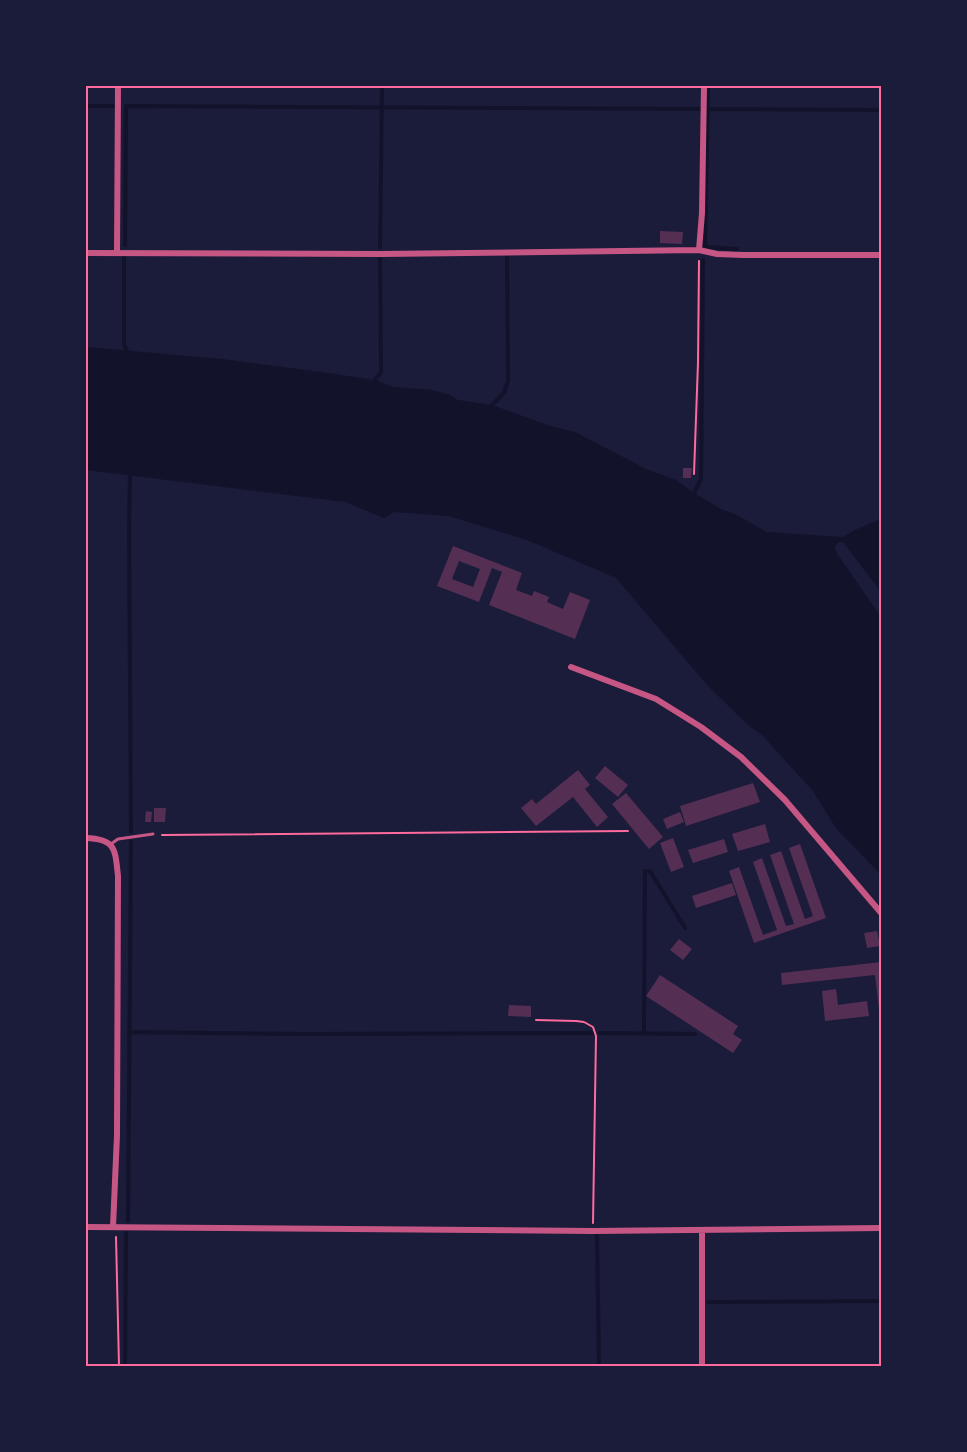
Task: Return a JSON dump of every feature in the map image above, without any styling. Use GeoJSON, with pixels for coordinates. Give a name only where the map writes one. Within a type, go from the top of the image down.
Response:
{"type":"FeatureCollection","features":[{"type":"Feature","properties":{"kind":"street"},"geometry":{"type":"LineString","coordinates":[[117,253],[118,86]]}},
{"type":"Feature","properties":{"kind":"street"},"geometry":{"type":"LineString","coordinates":[[699,250],[704,86]]}},
{"type":"Feature","properties":{"kind":"street"},"geometry":{"type":"LineString","coordinates":[[86,253],[381,254],[699,250],[717,255],[882,255]]}},
{"type":"Feature","properties":{"kind":"street"},"geometry":{"type":"LineString","coordinates":[[571,667],[656,699],[701,727],[741,757],[785,800],[882,914]]}},
{"type":"Feature","properties":{"kind":"street"},"geometry":{"type":"LineString","coordinates":[[86,838],[104,840],[111,844],[115,850],[118,876],[117,1135],[113,1227]]}},
{"type":"Feature","properties":{"kind":"street"},"geometry":{"type":"LineString","coordinates":[[86,1227],[593,1231],[882,1228]]}},
{"type":"Feature","properties":{"kind":"street"},"geometry":{"type":"LineString","coordinates":[[702,1230],[702,1366]]}},
{"type":"Feature","properties":{"kind":"lane"},"geometry":{"type":"LineString","coordinates":[[111,844],[118,839],[153,834]]}},
{"type":"Feature","properties":{"kind":"path"},"geometry":{"type":"LineString","coordinates":[[694,474],[699,250]]}},
{"type":"Feature","properties":{"kind":"path"},"geometry":{"type":"LineString","coordinates":[[153,834],[628,831]]}},
{"type":"Feature","properties":{"kind":"path"},"geometry":{"type":"LineString","coordinates":[[536,1020],[584,1022],[593,1027],[596,1036],[593,1231]]}},
{"type":"Feature","properties":{"kind":"path"},"geometry":{"type":"LineString","coordinates":[[113,1227],[116,1238],[118,1366]]}},
{"type":"Feature","properties":{"kind":"shaded area"},"geometry":{"type":"Polygon","coordinates":[[[86,347],[222,359],[321,372],[375,380],[394,387],[432,390],[458,400],[492,405],[547,425],[575,432],[644,468],[676,480],[721,509],[739,516],[766,532],[843,537],[881,519],[881,592],[843,542],[838,542],[835,547],[836,552],[881,617],[881,875],[836,828],[813,791],[763,736],[748,725],[708,686],[616,578],[527,540],[449,516],[394,512],[384,518],[345,502],[86,470],[86,347]]]}},
{"type":"Feature","properties":{"kind":"building"},"geometry":{"type":"Polygon","coordinates":[[[660,231],[683,232],[682,244],[660,243],[660,231]]]}},
{"type":"Feature","properties":{"kind":"building"},"geometry":{"type":"Polygon","coordinates":[[[683,468],[692,468],[691,478],[683,478],[683,468]]]}},
{"type":"Feature","properties":{"kind":"building"},"geometry":{"type":"Polygon","coordinates":[[[453,546],[522,573],[516,590],[532,596],[534,591],[549,597],[547,602],[563,609],[570,592],[590,600],[575,639],[489,605],[502,572],[492,568],[479,602],[437,586],[453,546]],[[459,561],[452,579],[473,587],[480,569],[459,561]]]}},
{"type":"Feature","properties":{"kind":"building"},"geometry":{"type":"Polygon","coordinates":[[[605,766],[628,785],[618,797],[595,778],[605,766]]]}},
{"type":"Feature","properties":{"kind":"building"},"geometry":{"type":"Polygon","coordinates":[[[578,770],[590,785],[585,789],[608,817],[597,827],[573,797],[536,826],[521,808],[532,799],[536,804],[578,770]]]}},
{"type":"Feature","properties":{"kind":"building"},"geometry":{"type":"Polygon","coordinates":[[[753,783],[760,802],[686,826],[680,806],[753,783]]]}},
{"type":"Feature","properties":{"kind":"building"},"geometry":{"type":"Polygon","coordinates":[[[626,793],[663,837],[649,849],[612,804],[626,793]]]}},
{"type":"Feature","properties":{"kind":"building"},"geometry":{"type":"Polygon","coordinates":[[[154,808],[166,808],[165,822],[154,822],[154,808]]]}},
{"type":"Feature","properties":{"kind":"building"},"geometry":{"type":"Polygon","coordinates":[[[146,811],[152,812],[151,822],[145,822],[146,811]]]}},
{"type":"Feature","properties":{"kind":"building"},"geometry":{"type":"Polygon","coordinates":[[[680,812],[684,822],[667,829],[663,819],[680,812]]]}},
{"type":"Feature","properties":{"kind":"building"},"geometry":{"type":"Polygon","coordinates":[[[765,824],[770,842],[738,851],[732,834],[765,824]]]}},
{"type":"Feature","properties":{"kind":"building"},"geometry":{"type":"Polygon","coordinates":[[[673,838],[684,867],[671,872],[660,843],[673,838]]]}},
{"type":"Feature","properties":{"kind":"building"},"geometry":{"type":"Polygon","coordinates":[[[724,839],[728,852],[693,863],[688,850],[724,839]]]}},
{"type":"Feature","properties":{"kind":"building"},"geometry":{"type":"Polygon","coordinates":[[[800,844],[826,918],[754,943],[729,871],[739,867],[763,935],[777,930],[753,862],[762,858],[786,926],[794,924],[770,855],[781,851],[805,919],[813,916],[789,848],[800,844]]]}},
{"type":"Feature","properties":{"kind":"building"},"geometry":{"type":"Polygon","coordinates":[[[732,883],[736,895],[696,908],[692,896],[732,883]]]}},
{"type":"Feature","properties":{"kind":"building"},"geometry":{"type":"Polygon","coordinates":[[[877,931],[880,946],[867,948],[864,933],[877,931]]]}},
{"type":"Feature","properties":{"kind":"building"},"geometry":{"type":"Polygon","coordinates":[[[679,939],[692,949],[683,960],[670,950],[679,939]]]}},
{"type":"Feature","properties":{"kind":"building"},"geometry":{"type":"Polygon","coordinates":[[[882,962],[882,1009],[879,1009],[875,975],[782,985],[781,973],[882,962]]]}},
{"type":"Feature","properties":{"kind":"building"},"geometry":{"type":"Polygon","coordinates":[[[660,975],[738,1026],[733,1034],[742,1040],[733,1053],[646,996],[660,975]]]}},
{"type":"Feature","properties":{"kind":"building"},"geometry":{"type":"Polygon","coordinates":[[[836,989],[838,1005],[867,1001],[869,1016],[825,1021],[822,991],[836,989]]]}},
{"type":"Feature","properties":{"kind":"building"},"geometry":{"type":"Polygon","coordinates":[[[509,1005],[531,1006],[531,1017],[508,1016],[509,1005]]]}},
{"type":"Feature","properties":{"kind":"waterway"},"geometry":{"type":"LineString","coordinates":[[380,247],[382,86]]}},
{"type":"Feature","properties":{"kind":"waterway"},"geometry":{"type":"LineString","coordinates":[[708,86],[705,247],[737,249]]}},
{"type":"Feature","properties":{"kind":"waterway"},"geometry":{"type":"LineString","coordinates":[[86,106],[115,106]]}},
{"type":"Feature","properties":{"kind":"waterway"},"geometry":{"type":"LineString","coordinates":[[125,245],[126,106],[700,109]]}},
{"type":"Feature","properties":{"kind":"waterway"},"geometry":{"type":"LineString","coordinates":[[707,109],[882,110]]}},
{"type":"Feature","properties":{"kind":"waterway"},"geometry":{"type":"LineString","coordinates":[[492,405],[504,393],[508,381],[507,255]]}},
{"type":"Feature","properties":{"kind":"waterway"},"geometry":{"type":"LineString","coordinates":[[124,257],[124,344],[127,351]]}},
{"type":"Feature","properties":{"kind":"waterway"},"geometry":{"type":"LineString","coordinates":[[375,380],[381,372],[380,258]]}},
{"type":"Feature","properties":{"kind":"waterway"},"geometry":{"type":"LineString","coordinates":[[694,493],[701,479],[703,260]]}},
{"type":"Feature","properties":{"kind":"waterway"},"geometry":{"type":"LineString","coordinates":[[130,474],[131,832]]}},
{"type":"Feature","properties":{"kind":"waterway"},"geometry":{"type":"LineString","coordinates":[[128,1221],[131,842]]}},
{"type":"Feature","properties":{"kind":"waterway"},"geometry":{"type":"LineString","coordinates":[[644,1032],[645,871],[650,871],[685,928]]}},
{"type":"Feature","properties":{"kind":"waterway"},"geometry":{"type":"LineString","coordinates":[[129,1032],[593,1033]]}},
{"type":"Feature","properties":{"kind":"waterway"},"geometry":{"type":"LineString","coordinates":[[600,1033],[695,1034]]}},
{"type":"Feature","properties":{"kind":"waterway"},"geometry":{"type":"LineString","coordinates":[[125,1366],[126,1233]]}},
{"type":"Feature","properties":{"kind":"waterway"},"geometry":{"type":"LineString","coordinates":[[597,1235],[599,1366]]}},
{"type":"Feature","properties":{"kind":"waterway"},"geometry":{"type":"LineString","coordinates":[[708,1302],[882,1301]]}}]}
